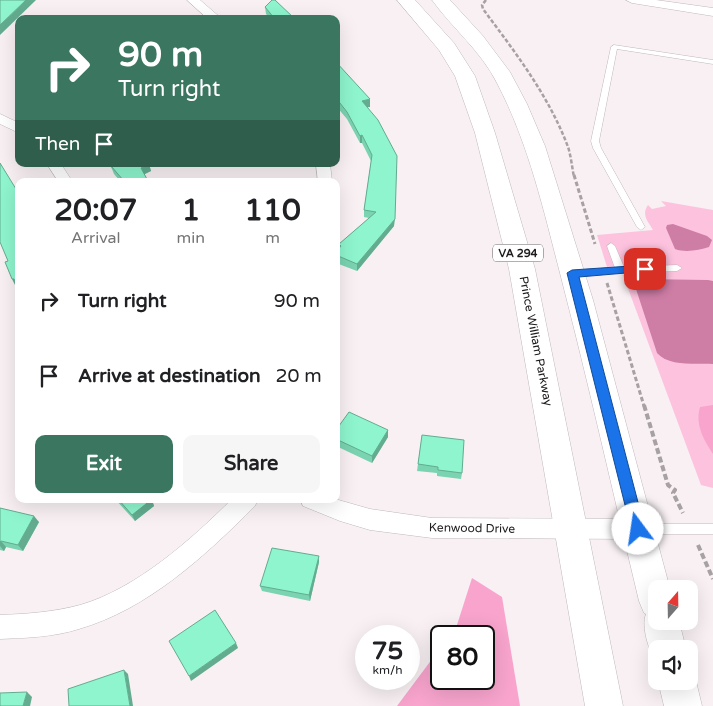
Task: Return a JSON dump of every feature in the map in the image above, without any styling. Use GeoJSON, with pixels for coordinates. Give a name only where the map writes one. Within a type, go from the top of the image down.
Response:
{"type":"FeatureCollection","features":[{"type":"Feature","properties":{"kind":"highway","name":"Prince William Parkway"},"geometry":{"type":"LineString","coordinates":[[406,0],[447,47],[465,76],[486,133],[522,269],[604,706]]}},
{"type":"Feature","properties":{"kind":"highway"},"geometry":{"type":"LineString","coordinates":[[444,1],[490,57],[507,82],[528,128],[542,167],[572,273],[651,580]]}},
{"type":"Feature","properties":{"kind":"highway"},"geometry":{"type":"LineString","coordinates":[[679,690],[683,706]]}},
{"type":"Feature","properties":{"kind":"street"},"geometry":{"type":"LineString","coordinates":[[193,0],[211,15]]}},
{"type":"Feature","properties":{"kind":"street"},"geometry":{"type":"LineString","coordinates":[[632,0],[679,4],[713,12]]}},
{"type":"Feature","properties":{"kind":"street"},"geometry":{"type":"LineString","coordinates":[[0,118],[15,127]]}},
{"type":"Feature","properties":{"kind":"street"},"geometry":{"type":"LineString","coordinates":[[56,167],[63,178]]}},
{"type":"Feature","properties":{"kind":"street"},"geometry":{"type":"LineString","coordinates":[[0,627],[40,625],[82,616],[128,596],[171,569],[201,545],[243,503]]}},
{"type":"Feature","properties":{"kind":"street","name":"Kenwood Drive"},"geometry":{"type":"LineString","coordinates":[[322,503],[361,517],[414,527],[638,529]]}},
{"type":"Feature","properties":{"kind":"lane"},"geometry":{"type":"LineString","coordinates":[[641,227],[597,148],[595,141],[614,47],[713,62]]}},
{"type":"Feature","properties":{"kind":"lane"},"geometry":{"type":"LineString","coordinates":[[611,246],[620,270]]}},
{"type":"Feature","properties":{"kind":"lane"},"geometry":{"type":"LineString","coordinates":[[572,273],[677,268]]}},
{"type":"Feature","properties":{"kind":"lane"},"geometry":{"type":"LineString","coordinates":[[638,529],[713,530]]}},
{"type":"Feature","properties":{"kind":"path"},"geometry":{"type":"LineString","coordinates":[[711,574],[713,579]]}},
{"type":"Feature","properties":{"kind":"shaded area"},"geometry":{"type":"Polygon","coordinates":[[[661,201],[713,210],[713,488],[701,485],[623,275],[647,273],[643,264],[607,267],[597,235],[653,230],[646,218],[645,212],[648,205],[652,209],[666,206],[661,201]]]}},
{"type":"Feature","properties":{"kind":"shaded area"},"geometry":{"type":"Polygon","coordinates":[[[673,224],[707,236],[712,240],[709,247],[688,251],[675,249],[666,228],[667,225],[673,224]]]}},
{"type":"Feature","properties":{"kind":"shaded area"},"geometry":{"type":"Polygon","coordinates":[[[641,279],[713,281],[713,364],[676,362],[668,360],[657,353],[634,283],[641,279]]]}},
{"type":"Feature","properties":{"kind":"shaded area"},"geometry":{"type":"Polygon","coordinates":[[[713,405],[713,454],[703,437],[699,425],[699,413],[700,407],[713,405]]]}},
{"type":"Feature","properties":{"kind":"shaded area"},"geometry":{"type":"Polygon","coordinates":[[[472,578],[502,597],[520,706],[397,706],[409,690],[420,690],[420,675],[430,662],[430,690],[495,690],[495,625],[457,625],[472,578]]]}},
{"type":"Feature","properties":{"kind":"building"},"geometry":{"type":"Polygon","coordinates":[[[0,0],[26,0],[0,25],[0,0]]]}},
{"type":"Feature","properties":{"kind":"building"},"geometry":{"type":"Polygon","coordinates":[[[272,0],[275,0],[291,15],[272,15],[265,7],[272,0]]]}},
{"type":"Feature","properties":{"kind":"building"},"geometry":{"type":"Polygon","coordinates":[[[340,66],[370,99],[362,101],[378,120],[397,156],[395,219],[357,264],[340,257],[340,243],[376,212],[364,210],[372,155],[340,103],[340,66]]]}},
{"type":"Feature","properties":{"kind":"building"},"geometry":{"type":"Polygon","coordinates":[[[0,163],[15,187],[15,281],[12,279],[5,262],[8,261],[0,242],[0,163]]]}},
{"type":"Feature","properties":{"kind":"building"},"geometry":{"type":"Polygon","coordinates":[[[112,167],[143,167],[141,168],[146,178],[121,178],[112,167]]]}},
{"type":"Feature","properties":{"kind":"building"},"geometry":{"type":"Polygon","coordinates":[[[349,412],[388,430],[372,456],[340,441],[340,424],[349,412]]]}},
{"type":"Feature","properties":{"kind":"building"},"geometry":{"type":"Polygon","coordinates":[[[422,435],[464,440],[462,473],[438,470],[438,467],[418,464],[422,435]]]}},
{"type":"Feature","properties":{"kind":"building"},"geometry":{"type":"Polygon","coordinates":[[[122,503],[147,503],[132,515],[122,503]]]}},
{"type":"Feature","properties":{"kind":"building"},"geometry":{"type":"Polygon","coordinates":[[[0,508],[34,516],[18,545],[0,542],[0,508]]]}},
{"type":"Feature","properties":{"kind":"building"},"geometry":{"type":"Polygon","coordinates":[[[272,548],[319,556],[309,595],[260,586],[272,548]]]}},
{"type":"Feature","properties":{"kind":"building"},"geometry":{"type":"Polygon","coordinates":[[[215,610],[236,643],[189,676],[169,641],[215,610]]]}},
{"type":"Feature","properties":{"kind":"building"},"geometry":{"type":"Polygon","coordinates":[[[124,670],[130,706],[69,706],[68,689],[124,670]]]}},
{"type":"Feature","properties":{"kind":"building"},"geometry":{"type":"Polygon","coordinates":[[[27,692],[23,706],[0,706],[0,693],[27,692]]]}},
{"type":"Feature","properties":{"kind":"route"},"geometry":{"type":"LineString","coordinates":[[638,529],[582,305],[572,273],[645,269]]}}]}
